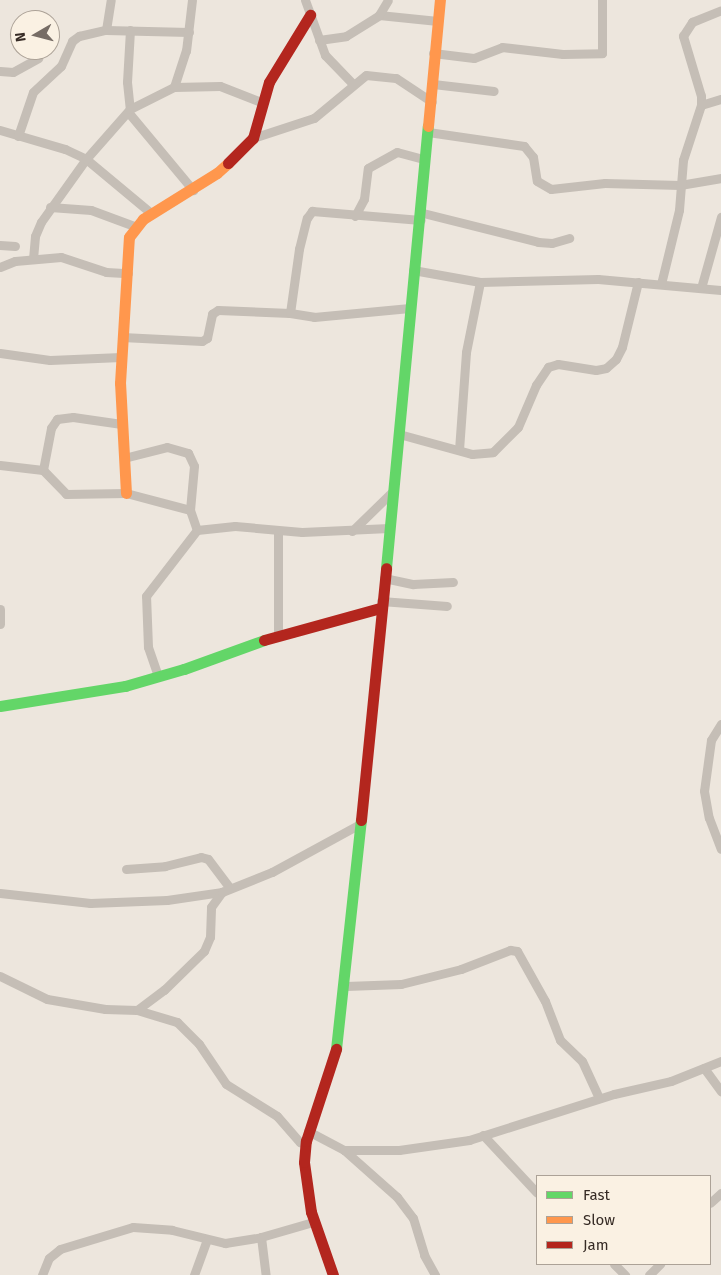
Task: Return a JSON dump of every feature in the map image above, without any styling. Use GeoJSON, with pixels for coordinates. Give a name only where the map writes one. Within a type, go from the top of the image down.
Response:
{"type":"FeatureCollection","features":[{"type":"Feature","properties":{"kind":"street"},"geometry":{"type":"LineString","coordinates":[[106,30],[111,0]]}},
{"type":"Feature","properties":{"kind":"street"},"geometry":{"type":"LineString","coordinates":[[174,87],[186,52],[192,0]]}},
{"type":"Feature","properties":{"kind":"street"},"geometry":{"type":"LineString","coordinates":[[305,0],[319,40],[330,63],[352,84]]}},
{"type":"Feature","properties":{"kind":"street"},"geometry":{"type":"LineString","coordinates":[[319,40],[341,39],[379,15],[388,0]]}},
{"type":"Feature","properties":{"kind":"street"},"geometry":{"type":"LineString","coordinates":[[333,1275],[313,1222],[304,1162],[307,1136],[340,1038],[362,823],[380,605],[399,434],[424,159],[432,102],[433,53],[440,0]]}},
{"type":"Feature","properties":{"kind":"street"},"geometry":{"type":"LineString","coordinates":[[433,53],[474,58],[502,47],[563,54],[602,54],[602,0]]}},
{"type":"Feature","properties":{"kind":"street"},"geometry":{"type":"LineString","coordinates":[[661,284],[679,210],[683,160],[701,96],[683,36],[692,22],[721,10]]}},
{"type":"Feature","properties":{"kind":"street"},"geometry":{"type":"LineString","coordinates":[[253,138],[261,102],[269,82],[310,15]]}},
{"type":"Feature","properties":{"kind":"street"},"geometry":{"type":"LineString","coordinates":[[379,15],[438,21]]}},
{"type":"Feature","properties":{"kind":"street"},"geometry":{"type":"LineString","coordinates":[[18,136],[30,97],[61,66],[72,41],[106,30],[189,32]]}},
{"type":"Feature","properties":{"kind":"street"},"geometry":{"type":"LineString","coordinates":[[130,30],[127,82],[129,111],[193,190]]}},
{"type":"Feature","properties":{"kind":"street"},"geometry":{"type":"LineString","coordinates":[[0,70],[13,72],[34,60]]}},
{"type":"Feature","properties":{"kind":"street"},"geometry":{"type":"LineString","coordinates":[[126,493],[120,424],[121,358],[128,273],[128,243],[134,226],[193,190],[217,172],[253,138],[314,118],[366,74],[386,75],[432,102]]}},
{"type":"Feature","properties":{"kind":"street"},"geometry":{"type":"LineString","coordinates":[[433,84],[494,91]]}},
{"type":"Feature","properties":{"kind":"street"},"geometry":{"type":"LineString","coordinates":[[33,259],[35,236],[50,207],[86,159],[129,111],[174,87],[220,86],[261,102]]}},
{"type":"Feature","properties":{"kind":"street"},"geometry":{"type":"LineString","coordinates":[[700,105],[721,99]]}},
{"type":"Feature","properties":{"kind":"street"},"geometry":{"type":"LineString","coordinates":[[0,130],[65,149],[86,159],[152,214]]}},
{"type":"Feature","properties":{"kind":"street"},"geometry":{"type":"LineString","coordinates":[[428,132],[524,146],[535,161],[537,181],[551,189],[605,183],[680,185],[721,178]]}},
{"type":"Feature","properties":{"kind":"street"},"geometry":{"type":"LineString","coordinates":[[355,216],[364,199],[368,168],[397,152],[424,159]]}},
{"type":"Feature","properties":{"kind":"street"},"geometry":{"type":"LineString","coordinates":[[50,207],[91,210],[134,226]]}},
{"type":"Feature","properties":{"kind":"street"},"geometry":{"type":"LineString","coordinates":[[290,313],[299,249],[309,214],[316,210],[355,216],[420,216],[538,242],[552,242],[569,238]]}},
{"type":"Feature","properties":{"kind":"street"},"geometry":{"type":"LineString","coordinates":[[702,288],[719,231],[721,217]]}},
{"type":"Feature","properties":{"kind":"street"},"geometry":{"type":"LineString","coordinates":[[0,245],[16,246]]}},
{"type":"Feature","properties":{"kind":"street"},"geometry":{"type":"LineString","coordinates":[[0,268],[15,261],[61,257],[106,272],[128,273]]}},
{"type":"Feature","properties":{"kind":"street"},"geometry":{"type":"LineString","coordinates":[[413,270],[480,282],[583,279],[721,290]]}},
{"type":"Feature","properties":{"kind":"street"},"geometry":{"type":"LineString","coordinates":[[459,450],[466,352],[480,282]]}},
{"type":"Feature","properties":{"kind":"street"},"geometry":{"type":"LineString","coordinates":[[399,434],[472,454],[493,452],[509,439],[524,417],[542,375],[553,364],[596,370],[610,364],[622,347],[638,282]]}},
{"type":"Feature","properties":{"kind":"street"},"geometry":{"type":"LineString","coordinates":[[122,337],[202,341],[207,338],[214,311],[290,313],[332,317],[410,308]]}},
{"type":"Feature","properties":{"kind":"street"},"geometry":{"type":"LineString","coordinates":[[0,353],[50,360],[121,358]]}},
{"type":"Feature","properties":{"kind":"street"},"geometry":{"type":"LineString","coordinates":[[43,470],[51,428],[56,419],[73,417],[120,424]]}},
{"type":"Feature","properties":{"kind":"street"},"geometry":{"type":"LineString","coordinates":[[124,458],[167,447],[188,453],[194,466],[190,510],[197,530]]}},
{"type":"Feature","properties":{"kind":"street"},"geometry":{"type":"LineString","coordinates":[[0,465],[43,470],[66,494],[126,493],[190,510]]}},
{"type":"Feature","properties":{"kind":"street"},"geometry":{"type":"LineString","coordinates":[[352,531],[393,492]]}},
{"type":"Feature","properties":{"kind":"street"},"geometry":{"type":"LineString","coordinates":[[158,676],[148,646],[146,596],[197,530],[235,526],[278,530],[352,531],[389,528]]}},
{"type":"Feature","properties":{"kind":"street"},"geometry":{"type":"LineString","coordinates":[[278,530],[278,636]]}},
{"type":"Feature","properties":{"kind":"street"},"geometry":{"type":"LineString","coordinates":[[384,578],[413,584],[453,582]]}},
{"type":"Feature","properties":{"kind":"street"},"geometry":{"type":"LineString","coordinates":[[0,706],[125,686],[380,605],[447,606]]}},
{"type":"Feature","properties":{"kind":"street"},"geometry":{"type":"LineString","coordinates":[[0,609],[0,624]]}},
{"type":"Feature","properties":{"kind":"street"},"geometry":{"type":"LineString","coordinates":[[721,724],[711,740],[704,791],[709,818],[721,849]]}},
{"type":"Feature","properties":{"kind":"street"},"geometry":{"type":"LineString","coordinates":[[0,893],[99,903],[167,900],[226,890],[325,845],[362,823]]}},
{"type":"Feature","properties":{"kind":"street"},"geometry":{"type":"LineString","coordinates":[[126,869],[165,866],[201,857],[208,859],[226,890]]}},
{"type":"Feature","properties":{"kind":"street"},"geometry":{"type":"LineString","coordinates":[[137,1010],[164,990],[204,950],[210,937],[211,907],[226,890]]}},
{"type":"Feature","properties":{"kind":"street"},"geometry":{"type":"LineString","coordinates":[[346,986],[401,984],[461,969],[510,950],[517,951],[537,985],[560,1040],[582,1060],[599,1098]]}},
{"type":"Feature","properties":{"kind":"street"},"geometry":{"type":"LineString","coordinates":[[0,976],[47,998],[105,1009],[137,1010],[177,1022],[199,1044],[226,1084],[277,1116],[300,1142],[307,1136]]}},
{"type":"Feature","properties":{"kind":"street"},"geometry":{"type":"LineString","coordinates":[[344,1150],[408,1150],[483,1135],[599,1098],[671,1081],[721,1061]]}},
{"type":"Feature","properties":{"kind":"street"},"geometry":{"type":"LineString","coordinates":[[704,1068],[721,1091]]}},
{"type":"Feature","properties":{"kind":"street"},"geometry":{"type":"LineString","coordinates":[[483,1135],[536,1192]]}},
{"type":"Feature","properties":{"kind":"street"},"geometry":{"type":"LineString","coordinates":[[307,1136],[344,1150],[388,1188],[410,1213],[424,1255],[435,1275]]}},
{"type":"Feature","properties":{"kind":"street"},"geometry":{"type":"LineString","coordinates":[[711,1202],[721,1193]]}},
{"type":"Feature","properties":{"kind":"street"},"geometry":{"type":"LineString","coordinates":[[42,1275],[49,1258],[60,1249],[133,1228],[172,1230],[225,1243],[261,1237],[313,1222]]}},
{"type":"Feature","properties":{"kind":"street"},"geometry":{"type":"LineString","coordinates":[[261,1237],[266,1275]]}},
{"type":"Feature","properties":{"kind":"street"},"geometry":{"type":"LineString","coordinates":[[194,1275],[207,1240]]}},
{"type":"Feature","properties":{"kind":"street"},"geometry":{"type":"LineString","coordinates":[[615,1265],[625,1275]]}},
{"type":"Feature","properties":{"kind":"street"},"geometry":{"type":"LineString","coordinates":[[649,1275],[659,1265]]}},
{"type":"Feature","properties":{"kind":"traffic: fast"},"geometry":{"type":"LineString","coordinates":[[386,568],[428,126]]}},
{"type":"Feature","properties":{"kind":"traffic: fast"},"geometry":{"type":"LineString","coordinates":[[0,706],[125,686],[184,669],[264,640]]}},
{"type":"Feature","properties":{"kind":"traffic: fast"},"geometry":{"type":"LineString","coordinates":[[336,1049],[361,820]]}},
{"type":"Feature","properties":{"kind":"traffic: slow"},"geometry":{"type":"LineString","coordinates":[[428,126],[440,0]]}},
{"type":"Feature","properties":{"kind":"traffic: slow"},"geometry":{"type":"LineString","coordinates":[[126,493],[120,383],[129,237],[143,219],[217,173],[228,163]]}},
{"type":"Feature","properties":{"kind":"traffic: jam"},"geometry":{"type":"LineString","coordinates":[[228,163],[253,138],[269,82],[310,15]]}},
{"type":"Feature","properties":{"kind":"traffic: jam"},"geometry":{"type":"LineString","coordinates":[[361,820],[386,568]]}},
{"type":"Feature","properties":{"kind":"traffic: jam"},"geometry":{"type":"LineString","coordinates":[[264,640],[380,608]]}},
{"type":"Feature","properties":{"kind":"traffic: jam"},"geometry":{"type":"LineString","coordinates":[[333,1275],[311,1212],[304,1162],[306,1141],[336,1049]]}}]}
